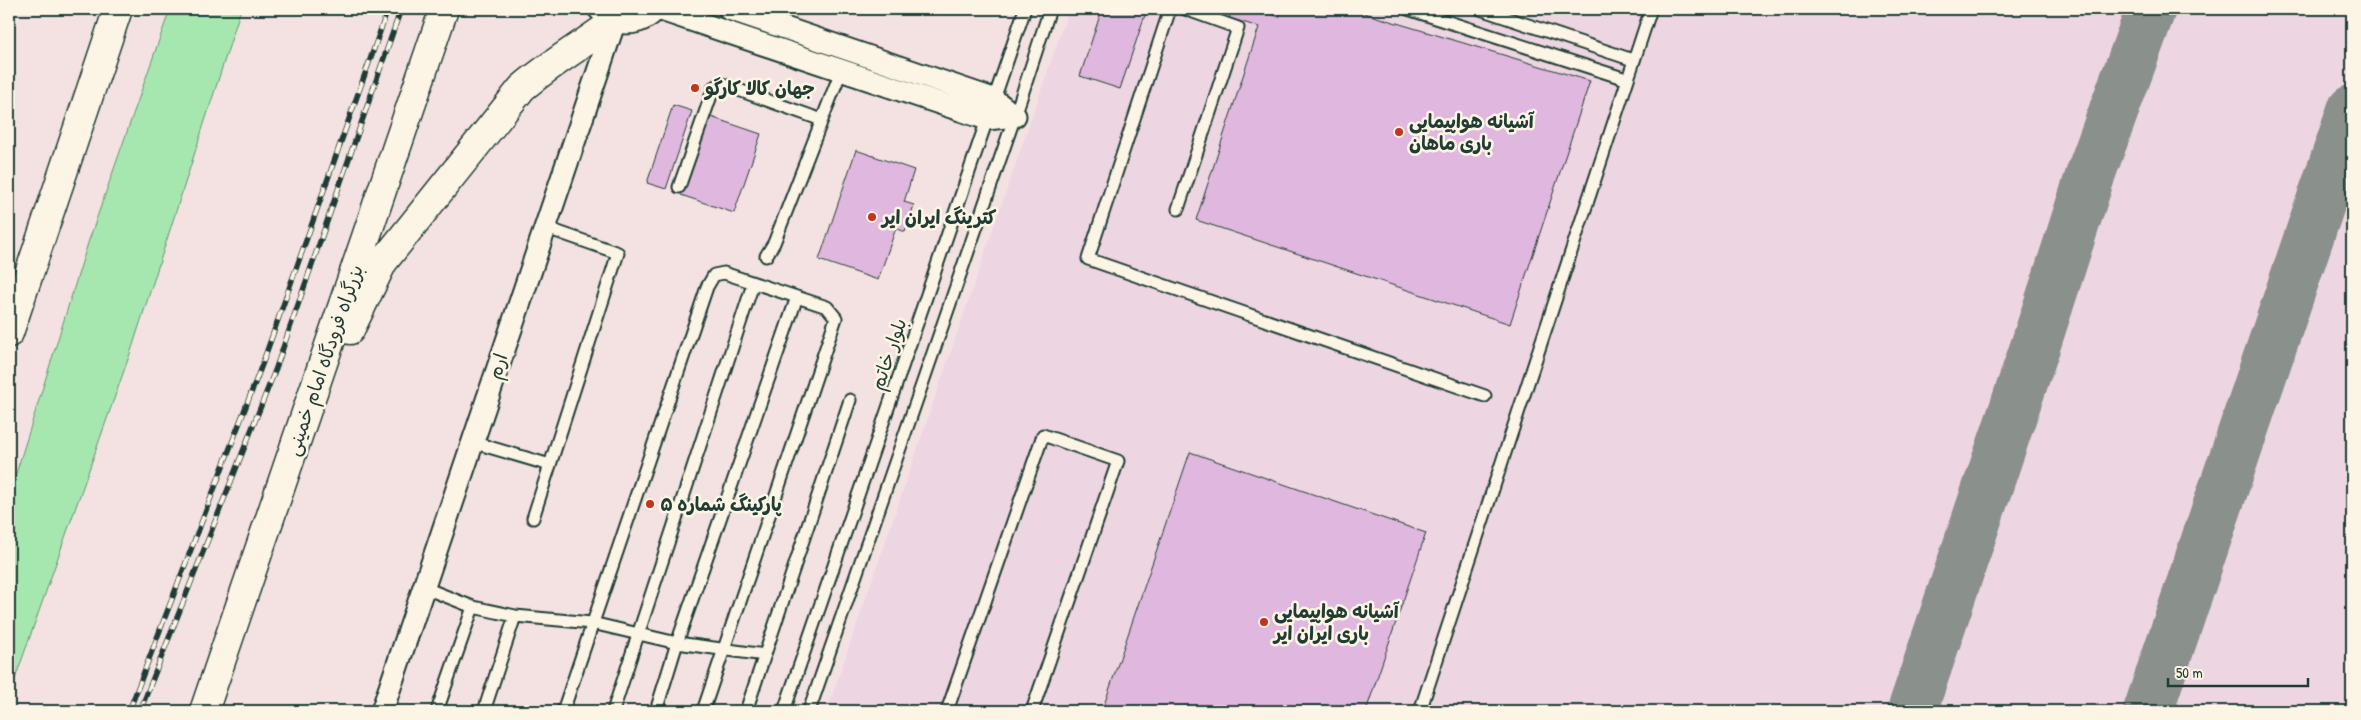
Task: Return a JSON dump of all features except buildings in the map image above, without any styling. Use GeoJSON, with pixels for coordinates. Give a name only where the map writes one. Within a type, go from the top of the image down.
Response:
{"type":"FeatureCollection","features":[{"type":"Feature","properties":{"kind":"highway"},"geometry":{"type":"LineString","coordinates":[[9,334],[118,9]]}},
{"type":"Feature","properties":{"kind":"highway","name":"بزرگراه فرودگاه امام خمینی"},"geometry":{"type":"LineString","coordinates":[[204,711],[444,9]]}},
{"type":"Feature","properties":{"kind":"highway"},"geometry":{"type":"LineString","coordinates":[[300,433],[383,262],[522,88],[549,65],[577,50],[607,15]]}},
{"type":"Feature","properties":{"kind":"highway"},"geometry":{"type":"LineString","coordinates":[[215,711],[239,610]]}},
{"type":"Feature","properties":{"kind":"street"},"geometry":{"type":"LineString","coordinates":[[607,15],[627,24],[639,22],[649,17],[658,9],[987,119],[1015,116]]}},
{"type":"Feature","properties":{"kind":"street"},"geometry":{"type":"LineString","coordinates":[[729,9],[994,99],[1015,116]]}},
{"type":"Feature","properties":{"kind":"street","name":"ارم"},"geometry":{"type":"LineString","coordinates":[[382,711],[425,588],[544,227],[607,15]]}},
{"type":"Feature","properties":{"kind":"lane","name":"بلوار خاتم"},"geometry":{"type":"LineString","coordinates":[[784,711],[1025,9]]}},
{"type":"Feature","properties":{"kind":"lane"},"geometry":{"type":"LineString","coordinates":[[809,711],[1015,116],[1050,9]]}},
{"type":"Feature","properties":{"kind":"lane"},"geometry":{"type":"LineString","coordinates":[[1170,9],[1088,259],[1485,396]]}},
{"type":"Feature","properties":{"kind":"lane"},"geometry":{"type":"LineString","coordinates":[[1408,9],[1626,79]]}},
{"type":"Feature","properties":{"kind":"lane"},"geometry":{"type":"LineString","coordinates":[[1480,9],[1633,60]]}},
{"type":"Feature","properties":{"kind":"lane"},"geometry":{"type":"LineString","coordinates":[[1420,711],[1650,9]]}},
{"type":"Feature","properties":{"kind":"lane"},"geometry":{"type":"LineString","coordinates":[[1178,209],[1238,28],[1218,14],[1190,10]]}},
{"type":"Feature","properties":{"kind":"lane"},"geometry":{"type":"LineString","coordinates":[[766,256],[774,244],[849,50]]}},
{"type":"Feature","properties":{"kind":"lane"},"geometry":{"type":"LineString","coordinates":[[679,187],[714,87],[722,84],[822,120]]}},
{"type":"Feature","properties":{"kind":"lane"},"geometry":{"type":"LineString","coordinates":[[533,518],[618,253],[544,227]]}},
{"type":"Feature","properties":{"kind":"lane"},"geometry":{"type":"LineString","coordinates":[[563,711],[707,287],[714,275],[724,273],[826,307],[836,318],[722,650],[703,711]]}},
{"type":"Feature","properties":{"kind":"lane"},"geometry":{"type":"LineString","coordinates":[[613,711],[754,284]]}},
{"type":"Feature","properties":{"kind":"lane"},"geometry":{"type":"LineString","coordinates":[[656,711],[677,642],[797,297]]}},
{"type":"Feature","properties":{"kind":"lane"},"geometry":{"type":"LineString","coordinates":[[746,711],[850,400]]}},
{"type":"Feature","properties":{"kind":"lane"},"geometry":{"type":"LineString","coordinates":[[946,711],[1043,435],[1118,461],[1032,711]]}},
{"type":"Feature","properties":{"kind":"lane"},"geometry":{"type":"LineString","coordinates":[[472,442],[550,465]]}},
{"type":"Feature","properties":{"kind":"lane"},"geometry":{"type":"LineString","coordinates":[[425,588],[473,606],[515,616],[592,623],[677,642],[765,655]]}},
{"type":"Feature","properties":{"kind":"lane"},"geometry":{"type":"LineString","coordinates":[[437,711],[473,606]]}},
{"type":"Feature","properties":{"kind":"lane"},"geometry":{"type":"LineString","coordinates":[[484,711],[515,616]]}},
{"type":"Feature","properties":{"kind":"shaded area"},"geometry":{"type":"Polygon","coordinates":[[[1069,9],[2352,9],[2352,711],[827,711],[1069,9]]]}},
{"type":"Feature","properties":{"kind":"green space"},"geometry":{"type":"Polygon","coordinates":[[[170,9],[241,9],[132,348],[9,696],[9,496],[88,243],[170,9]]]}},
{"type":"Feature","properties":{"kind":"taxiway"},"geometry":{"type":"LineString","coordinates":[[1912,711],[2035,347],[2092,170],[2151,9]]}},
{"type":"Feature","properties":{"kind":"taxiway"},"geometry":{"type":"LineString","coordinates":[[2148,711],[2352,110]]}},
{"type":"Feature","properties":{"kind":"railway"},"geometry":{"type":"LineString","coordinates":[[129,711],[263,362],[388,9]]}},
{"type":"Feature","properties":{"kind":"railway"},"geometry":{"type":"LineString","coordinates":[[140,711],[276,368],[401,9]]}},
{"type":"Feature","properties":{"kind":"place","name":"جهان کالا کارگو"},"geometry":{"type":"Point","coordinates":[695,88]}},
{"type":"Feature","properties":{"kind":"place","name":"آشیانه هواپیمایی باری ماهان"},"geometry":{"type":"Point","coordinates":[1399,132]}},
{"type":"Feature","properties":{"kind":"place","name":"کترینگ ایران ایر"},"geometry":{"type":"Point","coordinates":[872,217]}},
{"type":"Feature","properties":{"kind":"place","name":"پارکینگ شماره ۵"},"geometry":{"type":"Point","coordinates":[650,504]}},
{"type":"Feature","properties":{"kind":"place","name":"آشیانه هواپیمایی باری ایران ایر"},"geometry":{"type":"Point","coordinates":[1264,622]}}]}
